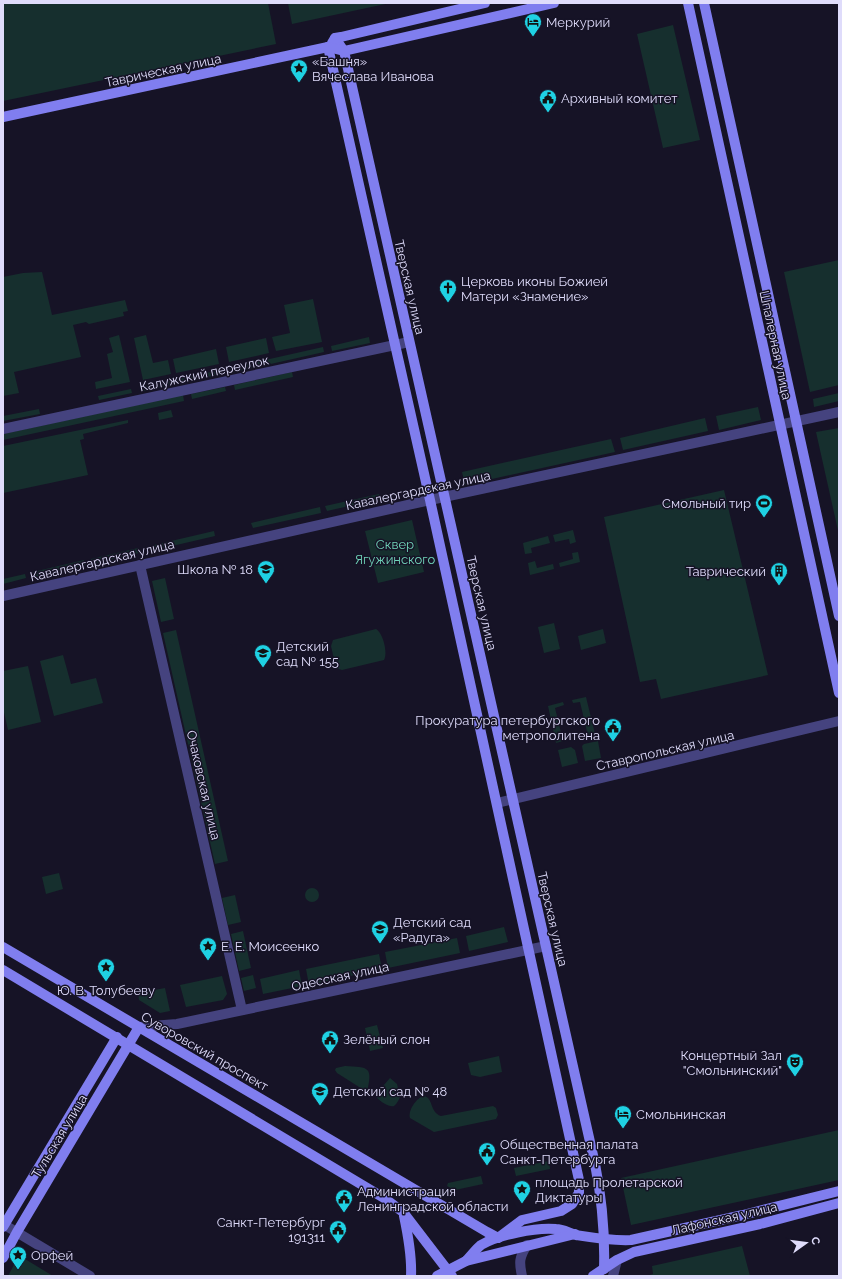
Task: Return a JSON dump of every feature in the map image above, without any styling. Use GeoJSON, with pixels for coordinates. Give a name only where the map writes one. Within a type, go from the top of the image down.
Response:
{"type":"FeatureCollection","features":[{"type":"Feature","properties":{"kind":"street"},"geometry":{"type":"LineString","coordinates":[[328,47],[335,38],[485,3]]}},
{"type":"Feature","properties":{"kind":"street","name":"Таврическая улица"},"geometry":{"type":"LineString","coordinates":[[3,117],[328,47],[344,51],[554,3]]}},
{"type":"Feature","properties":{"kind":"street","name":"Шпалерная улица"},"geometry":{"type":"LineString","coordinates":[[688,3],[839,693]]}},
{"type":"Feature","properties":{"kind":"street","name":"Шпалерная улица"},"geometry":{"type":"LineString","coordinates":[[704,3],[839,616]]}},
{"type":"Feature","properties":{"kind":"street","name":"Тверская улица"},"geometry":{"type":"LineString","coordinates":[[335,38],[344,51],[598,1177],[605,1239]]}},
{"type":"Feature","properties":{"kind":"street","name":"Тверская улица"},"geometry":{"type":"LineString","coordinates":[[328,47],[430,500],[579,1180],[579,1193],[572,1204],[561,1211],[522,1220],[498,1238]]}},
{"type":"Feature","properties":{"kind":"street","name":"Калужский переулок"},"geometry":{"type":"LineString","coordinates":[[3,429],[410,342]]}},
{"type":"Feature","properties":{"kind":"street","name":"Кавалергардская улица"},"geometry":{"type":"LineString","coordinates":[[3,596],[430,500],[839,412]]}},
{"type":"Feature","properties":{"kind":"street","name":"Очаковская улица"},"geometry":{"type":"LineString","coordinates":[[140,565],[242,1010]]}},
{"type":"Feature","properties":{"kind":"street","name":"Ставропольская улица"},"geometry":{"type":"LineString","coordinates":[[497,803],[839,721]]}},
{"type":"Feature","properties":{"kind":"street","name":"Одесская улица"},"geometry":{"type":"LineString","coordinates":[[139,1027],[177,1024],[546,946]]}},
{"type":"Feature","properties":{"kind":"street","name":"Суворовский проспект"},"geometry":{"type":"LineString","coordinates":[[3,947],[498,1238]]}},
{"type":"Feature","properties":{"kind":"street"},"geometry":{"type":"LineString","coordinates":[[3,970],[384,1198],[403,1212],[449,1274]]}},
{"type":"Feature","properties":{"kind":"street","name":"Тульская улица"},"geometry":{"type":"LineString","coordinates":[[3,1258],[139,1027]]}},
{"type":"Feature","properties":{"kind":"street","name":"Тульская улица"},"geometry":{"type":"LineString","coordinates":[[3,1225],[117,1038]]}},
{"type":"Feature","properties":{"kind":"street","name":"Лафонская улица"},"geometry":{"type":"LineString","coordinates":[[605,1239],[617,1241],[631,1240],[839,1191]]}},
{"type":"Feature","properties":{"kind":"street","name":"Лафонская улица"},"geometry":{"type":"LineString","coordinates":[[617,1260],[634,1252],[760,1224],[839,1204]]}},
{"type":"Feature","properties":{"kind":"street"},"geometry":{"type":"LineString","coordinates":[[403,1212],[407,1232],[411,1276]]}},
{"type":"Feature","properties":{"kind":"street"},"geometry":{"type":"LineString","coordinates":[[3,1225],[90,1276]]}},
{"type":"Feature","properties":{"kind":"street"},"geometry":{"type":"LineString","coordinates":[[437,1276],[449,1274],[466,1260],[480,1245],[498,1238],[542,1228],[557,1229],[575,1234],[605,1239],[604,1269]]}},
{"type":"Feature","properties":{"kind":"street"},"geometry":{"type":"LineString","coordinates":[[466,1260],[527,1245],[552,1241],[575,1234]]}},
{"type":"Feature","properties":{"kind":"street"},"geometry":{"type":"LineString","coordinates":[[522,1276],[519,1263],[527,1245]]}},
{"type":"Feature","properties":{"kind":"street"},"geometry":{"type":"LineString","coordinates":[[594,1276],[617,1260]]}},
{"type":"Feature","properties":{"kind":"street"},"geometry":{"type":"LineString","coordinates":[[613,1276],[617,1260]]}},
{"type":"Feature","properties":{"kind":"green space"},"geometry":{"type":"Polygon","coordinates":[[[3,3],[268,3],[276,44],[3,101],[3,3]]]}},
{"type":"Feature","properties":{"kind":"green space"},"geometry":{"type":"Polygon","coordinates":[[[288,3],[390,3],[292,24],[288,3]]]}},
{"type":"Feature","properties":{"kind":"green space"},"geometry":{"type":"Polygon","coordinates":[[[673,25],[700,140],[663,148],[637,34],[673,25]]]}},
{"type":"Feature","properties":{"kind":"green space"},"geometry":{"type":"Polygon","coordinates":[[[839,260],[839,385],[810,392],[784,272],[839,260]]]}},
{"type":"Feature","properties":{"kind":"green space"},"geometry":{"type":"Polygon","coordinates":[[[42,272],[52,315],[125,300],[128,311],[123,312],[124,316],[89,324],[86,322],[73,325],[81,357],[14,372],[19,393],[3,396],[3,277],[23,273],[42,272]]]}},
{"type":"Feature","properties":{"kind":"green space"},"geometry":{"type":"Polygon","coordinates":[[[313,299],[322,342],[276,351],[272,337],[290,333],[284,305],[313,299]]]}},
{"type":"Feature","properties":{"kind":"green space"},"geometry":{"type":"Polygon","coordinates":[[[119,335],[130,382],[96,389],[95,382],[112,378],[107,354],[113,352],[109,338],[119,335]]]}},
{"type":"Feature","properties":{"kind":"green space"},"geometry":{"type":"Polygon","coordinates":[[[146,335],[153,363],[168,360],[171,374],[143,380],[134,338],[146,335]]]}},
{"type":"Feature","properties":{"kind":"green space"},"geometry":{"type":"Polygon","coordinates":[[[369,337],[370,343],[332,351],[331,346],[369,337]]]}},
{"type":"Feature","properties":{"kind":"green space"},"geometry":{"type":"Polygon","coordinates":[[[266,338],[269,353],[229,362],[226,347],[266,338]]]}},
{"type":"Feature","properties":{"kind":"green space"},"geometry":{"type":"Polygon","coordinates":[[[323,347],[324,352],[231,373],[230,368],[323,347]]]}},
{"type":"Feature","properties":{"kind":"green space"},"geometry":{"type":"Polygon","coordinates":[[[216,349],[219,364],[176,373],[173,359],[216,349]]]}},
{"type":"Feature","properties":{"kind":"green space"},"geometry":{"type":"Polygon","coordinates":[[[220,370],[221,374],[144,391],[143,387],[220,370]]]}},
{"type":"Feature","properties":{"kind":"green space"},"geometry":{"type":"Polygon","coordinates":[[[292,372],[293,377],[235,390],[234,385],[292,372]]]}},
{"type":"Feature","properties":{"kind":"green space"},"geometry":{"type":"Polygon","coordinates":[[[225,387],[226,391],[192,399],[191,394],[225,387]]]}},
{"type":"Feature","properties":{"kind":"green space"},"geometry":{"type":"Polygon","coordinates":[[[131,389],[132,393],[99,400],[98,396],[131,389]]]}},
{"type":"Feature","properties":{"kind":"green space"},"geometry":{"type":"Polygon","coordinates":[[[839,393],[839,401],[814,407],[813,399],[839,393]]]}},
{"type":"Feature","properties":{"kind":"green space"},"geometry":{"type":"Polygon","coordinates":[[[183,395],[184,401],[3,440],[3,434],[183,395]]]}},
{"type":"Feature","properties":{"kind":"green space"},"geometry":{"type":"Polygon","coordinates":[[[758,407],[761,420],[719,430],[716,416],[758,407]]]}},
{"type":"Feature","properties":{"kind":"green space"},"geometry":{"type":"Polygon","coordinates":[[[39,409],[40,414],[3,421],[3,416],[39,409]]]}},
{"type":"Feature","properties":{"kind":"green space"},"geometry":{"type":"Polygon","coordinates":[[[171,410],[173,417],[159,420],[158,413],[171,410]]]}},
{"type":"Feature","properties":{"kind":"green space"},"geometry":{"type":"Polygon","coordinates":[[[705,418],[708,431],[623,450],[620,438],[705,418]]]}},
{"type":"Feature","properties":{"kind":"green space"},"geometry":{"type":"Polygon","coordinates":[[[128,420],[128,423],[83,434],[84,439],[80,440],[88,475],[3,493],[3,446],[128,420]]]}},
{"type":"Feature","properties":{"kind":"green space"},"geometry":{"type":"Polygon","coordinates":[[[839,428],[839,535],[816,432],[839,428]]]}},
{"type":"Feature","properties":{"kind":"green space"},"geometry":{"type":"Polygon","coordinates":[[[611,439],[615,452],[465,485],[462,472],[611,439]]]}},
{"type":"Feature","properties":{"kind":"green space"},"geometry":{"type":"Polygon","coordinates":[[[724,490],[768,675],[661,699],[656,679],[640,682],[604,517],[724,490]]]}},
{"type":"Feature","properties":{"kind":"green space"},"geometry":{"type":"Polygon","coordinates":[[[379,494],[380,499],[327,511],[325,506],[379,494]]]}},
{"type":"Feature","properties":{"kind":"green space"},"geometry":{"type":"Polygon","coordinates":[[[320,507],[321,513],[253,528],[251,523],[320,507]]]}},
{"type":"Feature","properties":{"kind":"green space","name":"Сквер Ягужинского"},"geometry":{"type":"Polygon","coordinates":[[[412,520],[424,572],[378,583],[365,531],[412,520]]]}},
{"type":"Feature","properties":{"kind":"green space"},"geometry":{"type":"Polygon","coordinates":[[[573,530],[576,542],[570,544],[569,539],[555,542],[553,535],[573,530]]]}},
{"type":"Feature","properties":{"kind":"green space"},"geometry":{"type":"Polygon","coordinates":[[[214,531],[215,536],[155,550],[154,545],[214,531]]]}},
{"type":"Feature","properties":{"kind":"green space"},"geometry":{"type":"Polygon","coordinates":[[[548,536],[550,543],[531,548],[532,553],[525,554],[523,543],[548,536]]]}},
{"type":"Feature","properties":{"kind":"green space"},"geometry":{"type":"Polygon","coordinates":[[[138,548],[139,553],[92,564],[91,559],[138,548]]]}},
{"type":"Feature","properties":{"kind":"green space"},"geometry":{"type":"Polygon","coordinates":[[[578,552],[580,562],[560,567],[559,563],[573,559],[572,553],[578,552]]]}},
{"type":"Feature","properties":{"kind":"green space"},"geometry":{"type":"Polygon","coordinates":[[[84,560],[86,565],[34,577],[33,572],[84,560]]]}},
{"type":"Feature","properties":{"kind":"green space"},"geometry":{"type":"Polygon","coordinates":[[[535,561],[537,568],[553,564],[554,569],[530,575],[528,563],[535,561]]]}},
{"type":"Feature","properties":{"kind":"green space"},"geometry":{"type":"Polygon","coordinates":[[[25,574],[26,578],[3,584],[3,579],[25,574]]]}},
{"type":"Feature","properties":{"kind":"green space"},"geometry":{"type":"Polygon","coordinates":[[[165,578],[174,619],[161,622],[152,581],[165,578]]]}},
{"type":"Feature","properties":{"kind":"green space"},"geometry":{"type":"Polygon","coordinates":[[[554,623],[560,649],[544,653],[538,627],[554,623]]]}},
{"type":"Feature","properties":{"kind":"green space"},"geometry":{"type":"Polygon","coordinates":[[[376,629],[379,631],[384,643],[384,660],[342,670],[336,668],[331,646],[333,640],[376,629]]]}},
{"type":"Feature","properties":{"kind":"green space"},"geometry":{"type":"Polygon","coordinates":[[[603,629],[606,643],[581,650],[578,636],[603,629]]]}},
{"type":"Feature","properties":{"kind":"green space"},"geometry":{"type":"Polygon","coordinates":[[[176,630],[228,861],[215,864],[163,633],[176,630]]]}},
{"type":"Feature","properties":{"kind":"green space"},"geometry":{"type":"Polygon","coordinates":[[[63,655],[71,684],[96,678],[103,703],[54,716],[40,661],[63,655]]]}},
{"type":"Feature","properties":{"kind":"green space"},"geometry":{"type":"Polygon","coordinates":[[[28,666],[41,722],[8,730],[3,708],[3,671],[28,666]]]}},
{"type":"Feature","properties":{"kind":"green space"},"geometry":{"type":"Polygon","coordinates":[[[586,697],[595,734],[588,736],[580,702],[573,703],[572,700],[586,697]]]}},
{"type":"Feature","properties":{"kind":"green space"},"geometry":{"type":"Polygon","coordinates":[[[563,702],[564,705],[555,708],[563,741],[556,743],[548,706],[563,702]]]}},
{"type":"Feature","properties":{"kind":"green space"},"geometry":{"type":"Polygon","coordinates":[[[598,741],[601,758],[585,761],[582,746],[584,744],[598,741]]]}},
{"type":"Feature","properties":{"kind":"green space"},"geometry":{"type":"Polygon","coordinates":[[[571,747],[575,750],[578,763],[562,767],[558,750],[571,747]]]}},
{"type":"Feature","properties":{"kind":"green space"},"geometry":{"type":"Polygon","coordinates":[[[59,873],[63,889],[46,894],[42,877],[59,873]]]}},
{"type":"Feature","properties":{"kind":"green space"},"geometry":{"type":"Polygon","coordinates":[[[309,888],[315,888],[319,892],[319,898],[315,902],[309,902],[305,898],[305,892],[309,888]]]}},
{"type":"Feature","properties":{"kind":"green space"},"geometry":{"type":"Polygon","coordinates":[[[235,895],[241,922],[228,925],[222,898],[235,895]]]}},
{"type":"Feature","properties":{"kind":"green space"},"geometry":{"type":"Polygon","coordinates":[[[504,927],[508,942],[469,951],[466,936],[504,927]]]}},
{"type":"Feature","properties":{"kind":"green space"},"geometry":{"type":"Polygon","coordinates":[[[243,931],[251,968],[239,971],[231,934],[243,931]]]}},
{"type":"Feature","properties":{"kind":"green space"},"geometry":{"type":"Polygon","coordinates":[[[457,938],[460,953],[388,968],[385,952],[457,938]]]}},
{"type":"Feature","properties":{"kind":"green space"},"geometry":{"type":"Polygon","coordinates":[[[379,954],[382,969],[309,985],[306,969],[379,954]]]}},
{"type":"Feature","properties":{"kind":"green space"},"geometry":{"type":"Polygon","coordinates":[[[299,970],[302,986],[263,994],[260,979],[299,970]]]}},
{"type":"Feature","properties":{"kind":"green space"},"geometry":{"type":"Polygon","coordinates":[[[253,975],[256,988],[244,991],[241,978],[253,975]]]}},
{"type":"Feature","properties":{"kind":"green space"},"geometry":{"type":"Polygon","coordinates":[[[222,976],[227,994],[223,1000],[186,1007],[180,985],[222,976]]]}},
{"type":"Feature","properties":{"kind":"green space"},"geometry":{"type":"Polygon","coordinates":[[[165,988],[170,1011],[160,1013],[139,1000],[138,993],[165,988]]]}},
{"type":"Feature","properties":{"kind":"green space"},"geometry":{"type":"Polygon","coordinates":[[[377,1025],[383,1048],[370,1051],[365,1028],[377,1025]]]}},
{"type":"Feature","properties":{"kind":"green space"},"geometry":{"type":"Polygon","coordinates":[[[499,1056],[502,1072],[480,1077],[471,1075],[468,1063],[499,1056]]]}},
{"type":"Feature","properties":{"kind":"green space"},"geometry":{"type":"Polygon","coordinates":[[[345,1066],[359,1067],[367,1070],[369,1073],[369,1084],[367,1092],[337,1073],[335,1070],[336,1068],[345,1066]]]}},
{"type":"Feature","properties":{"kind":"green space"},"geometry":{"type":"Polygon","coordinates":[[[390,1078],[397,1084],[400,1097],[394,1106],[384,1103],[376,1096],[390,1078]]]}},
{"type":"Feature","properties":{"kind":"green space"},"geometry":{"type":"Polygon","coordinates":[[[423,1096],[429,1099],[437,1114],[441,1116],[493,1106],[496,1108],[498,1115],[496,1119],[434,1132],[410,1118],[410,1112],[413,1105],[423,1096]]]}},
{"type":"Feature","properties":{"kind":"green space"},"geometry":{"type":"Polygon","coordinates":[[[839,1130],[839,1180],[631,1225],[621,1178],[839,1130]]]}},
{"type":"Feature","properties":{"kind":"green space"},"geometry":{"type":"Polygon","coordinates":[[[549,1161],[550,1169],[516,1176],[514,1168],[549,1161]]]}},
{"type":"Feature","properties":{"kind":"green space"},"geometry":{"type":"Polygon","coordinates":[[[481,1176],[483,1184],[455,1190],[447,1186],[448,1183],[481,1176]]]}},
{"type":"Feature","properties":{"kind":"green space"},"geometry":{"type":"Polygon","coordinates":[[[742,1246],[750,1276],[646,1276],[653,1274],[652,1266],[742,1246]]]}},
{"type":"Feature","properties":{"kind":"green space"},"geometry":{"type":"Polygon","coordinates":[[[20,1256],[53,1276],[8,1276],[20,1256]]]}},
{"type":"Feature","properties":{"kind":"place","name":"Меркурий"},"geometry":{"type":"Point","coordinates":[533,37]}},
{"type":"Feature","properties":{"kind":"place","name":"«Башня» Вячеслава Иванова"},"geometry":{"type":"Point","coordinates":[299,83]}},
{"type":"Feature","properties":{"kind":"place","name":"Архивный комитет"},"geometry":{"type":"Point","coordinates":[548,113]}},
{"type":"Feature","properties":{"kind":"place","name":"Церковь иконы Божией Матери «Знамение»"},"geometry":{"type":"Point","coordinates":[448,303]}},
{"type":"Feature","properties":{"kind":"place","name":"Смольный тир"},"geometry":{"type":"Point","coordinates":[764,518]}},
{"type":"Feature","properties":{"kind":"place","name":"Школа № 18"},"geometry":{"type":"Point","coordinates":[266,584]}},
{"type":"Feature","properties":{"kind":"place","name":"Таврический"},"geometry":{"type":"Point","coordinates":[779,586]}},
{"type":"Feature","properties":{"kind":"place","name":"Детский сад № 155"},"geometry":{"type":"Point","coordinates":[263,668]}},
{"type":"Feature","properties":{"kind":"place","name":"Прокуратура петербургского метрополитена"},"geometry":{"type":"Point","coordinates":[613,742]}},
{"type":"Feature","properties":{"kind":"place","name":"Детский сад «Радуга»"},"geometry":{"type":"Point","coordinates":[380,944]}},
{"type":"Feature","properties":{"kind":"place","name":"Е. Е. Моисеенко"},"geometry":{"type":"Point","coordinates":[208,961]}},
{"type":"Feature","properties":{"kind":"place","name":"Ю. В. Толубееву"},"geometry":{"type":"Point","coordinates":[106,982]}},
{"type":"Feature","properties":{"kind":"place","name":"Зелёный слон"},"geometry":{"type":"Point","coordinates":[330,1054]}},
{"type":"Feature","properties":{"kind":"place","name":"Концертный Зал \"Смольнинский\""},"geometry":{"type":"Point","coordinates":[795,1077]}},
{"type":"Feature","properties":{"kind":"place","name":"Детский сад № 48"},"geometry":{"type":"Point","coordinates":[320,1106]}},
{"type":"Feature","properties":{"kind":"place","name":"Смольнинская"},"geometry":{"type":"Point","coordinates":[623,1129]}},
{"type":"Feature","properties":{"kind":"place","name":"Общественная палата Санкт-Петербурга"},"geometry":{"type":"Point","coordinates":[487,1166]}},
{"type":"Feature","properties":{"kind":"place","name":"площадь Пролетарской Диктатуры"},"geometry":{"type":"Point","coordinates":[522,1204]}},
{"type":"Feature","properties":{"kind":"place","name":"Администрация Ленинградской области"},"geometry":{"type":"Point","coordinates":[344,1213]}},
{"type":"Feature","properties":{"kind":"place","name":"Санкт-Петербург 191311"},"geometry":{"type":"Point","coordinates":[338,1244]}},
{"type":"Feature","properties":{"kind":"place","name":"Орфей"},"geometry":{"type":"Point","coordinates":[18,1270]}}]}
